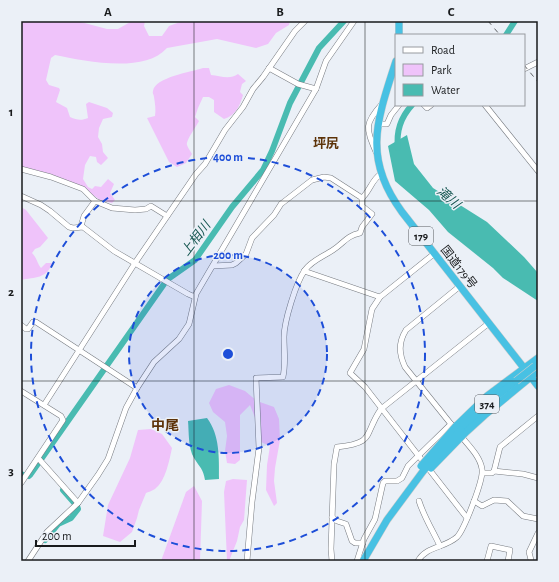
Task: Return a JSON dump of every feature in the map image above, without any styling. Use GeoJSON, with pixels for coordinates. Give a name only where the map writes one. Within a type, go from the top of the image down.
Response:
{"type":"FeatureCollection","features":[{"type":"Feature","properties":{"kind":"highway"},"geometry":{"type":"LineString","coordinates":[[399,21],[399,34]]}},
{"type":"Feature","properties":{"kind":"highway","name":"国道179号"},"geometry":{"type":"LineString","coordinates":[[395,64],[376,132],[376,154],[381,174],[393,200],[538,386]]}},
{"type":"Feature","properties":{"kind":"highway"},"geometry":{"type":"LineString","coordinates":[[459,430],[487,396],[538,358]]}},
{"type":"Feature","properties":{"kind":"highway"},"geometry":{"type":"LineString","coordinates":[[459,430],[530,376],[537,367]]}},
{"type":"Feature","properties":{"kind":"highway","name":"374"},"geometry":{"type":"LineString","coordinates":[[363,561],[386,520],[459,430],[487,404],[516,381],[537,367]]}},
{"type":"Feature","properties":{"kind":"highway","name":"374"},"geometry":{"type":"LineString","coordinates":[[367,561],[402,499]]}},
{"type":"Feature","properties":{"kind":"street"},"geometry":{"type":"LineString","coordinates":[[44,405],[135,263],[196,174],[205,164],[225,130],[295,31],[305,21]]}},
{"type":"Feature","properties":{"kind":"street"},"geometry":{"type":"LineString","coordinates":[[28,561],[47,532],[77,504],[98,475],[108,459],[126,408],[137,388],[154,362],[179,339],[190,324],[195,297],[316,89],[326,61],[354,21]]}},
{"type":"Feature","properties":{"kind":"street"},"geometry":{"type":"LineString","coordinates":[[525,68],[538,62]]}},
{"type":"Feature","properties":{"kind":"street"},"geometry":{"type":"LineString","coordinates":[[269,68],[300,84],[316,89]]}},
{"type":"Feature","properties":{"kind":"street"},"geometry":{"type":"LineString","coordinates":[[376,154],[368,127],[369,120],[383,103]]}},
{"type":"Feature","properties":{"kind":"street"},"geometry":{"type":"LineString","coordinates":[[378,124],[387,124],[391,115],[398,106]]}},
{"type":"Feature","properties":{"kind":"street"},"geometry":{"type":"LineString","coordinates":[[486,106],[538,171]]}},
{"type":"Feature","properties":{"kind":"street"},"geometry":{"type":"LineString","coordinates":[[21,169],[51,177],[67,184],[79,187],[95,200],[112,208],[135,210],[146,209],[151,206],[167,216]]}},
{"type":"Feature","properties":{"kind":"street"},"geometry":{"type":"LineString","coordinates":[[248,561],[253,494],[259,448],[256,378],[283,377],[286,356],[284,336],[287,315],[291,306],[293,294],[304,271],[317,259],[339,246],[350,236],[360,233],[362,227],[372,214],[362,206],[362,198],[376,177],[381,174]]}},
{"type":"Feature","properties":{"kind":"street"},"geometry":{"type":"LineString","coordinates":[[213,266],[236,264],[246,254],[252,238],[274,215],[281,204],[312,180],[324,177],[331,178],[362,198]]}},
{"type":"Feature","properties":{"kind":"street"},"geometry":{"type":"LineString","coordinates":[[21,196],[41,204],[69,227],[73,228],[80,226],[89,230],[110,247],[135,263],[195,297]]}},
{"type":"Feature","properties":{"kind":"street"},"geometry":{"type":"LineString","coordinates":[[80,226],[84,216],[95,200]]}},
{"type":"Feature","properties":{"kind":"street"},"geometry":{"type":"LineString","coordinates":[[435,253],[380,297],[372,309],[364,350],[350,373],[365,387],[418,456],[426,470],[467,518]]}},
{"type":"Feature","properties":{"kind":"street"},"geometry":{"type":"LineString","coordinates":[[304,271],[380,297]]}},
{"type":"Feature","properties":{"kind":"street"},"geometry":{"type":"LineString","coordinates":[[420,560],[424,553],[457,537],[474,501],[483,473],[477,456],[459,430],[405,367],[401,356],[400,346],[406,330],[460,286]]}},
{"type":"Feature","properties":{"kind":"street"},"geometry":{"type":"LineString","coordinates":[[21,325],[28,330],[33,322],[36,322],[137,388]]}},
{"type":"Feature","properties":{"kind":"street"},"geometry":{"type":"LineString","coordinates":[[332,561],[334,464],[337,447],[355,445],[365,440],[370,432],[376,416],[381,409],[489,323]]}},
{"type":"Feature","properties":{"kind":"street"},"geometry":{"type":"LineString","coordinates":[[21,390],[61,416],[63,420],[40,460],[21,483]]}},
{"type":"Feature","properties":{"kind":"street"},"geometry":{"type":"LineString","coordinates":[[494,471],[500,446],[538,416]]}},
{"type":"Feature","properties":{"kind":"street"},"geometry":{"type":"LineString","coordinates":[[357,561],[363,543],[375,519],[383,483],[385,481],[397,481],[402,478],[408,466],[418,456],[459,430]]}},
{"type":"Feature","properties":{"kind":"street"},"geometry":{"type":"LineString","coordinates":[[40,460],[77,504]]}},
{"type":"Feature","properties":{"kind":"street"},"geometry":{"type":"LineString","coordinates":[[483,473],[492,473],[494,471],[523,474],[538,478]]}},
{"type":"Feature","properties":{"kind":"street"},"geometry":{"type":"LineString","coordinates":[[474,501],[482,506],[494,500],[507,501],[523,516],[538,519]]}},
{"type":"Feature","properties":{"kind":"street"},"geometry":{"type":"LineString","coordinates":[[419,501],[440,546]]}},
{"type":"Feature","properties":{"kind":"street"},"geometry":{"type":"LineString","coordinates":[[332,517],[336,521],[346,524],[352,541],[355,543],[363,543]]}},
{"type":"Feature","properties":{"kind":"street"},"geometry":{"type":"LineString","coordinates":[[531,561],[529,552],[538,533]]}},
{"type":"Feature","properties":{"kind":"street"},"geometry":{"type":"LineString","coordinates":[[487,561],[491,546],[510,550],[508,561]]}},
{"type":"Feature","properties":{"kind":"green space"},"geometry":{"type":"Polygon","coordinates":[[[21,21],[77,21],[107,29],[118,29],[132,21],[145,21],[144,26],[149,36],[162,36],[169,26],[183,21],[290,21],[289,25],[276,33],[268,44],[256,48],[217,39],[167,48],[157,56],[144,61],[129,63],[114,64],[55,55],[51,58],[46,80],[49,85],[59,88],[60,90],[56,102],[67,108],[70,117],[79,120],[88,118],[86,104],[89,102],[107,108],[113,113],[112,117],[103,119],[99,128],[98,137],[102,144],[103,152],[108,158],[101,165],[97,162],[96,157],[90,156],[85,165],[83,179],[88,187],[92,189],[95,186],[101,187],[108,179],[114,184],[110,193],[115,200],[112,203],[100,200],[90,193],[21,167],[21,21]]]}},
{"type":"Feature","properties":{"kind":"green space"},"geometry":{"type":"Polygon","coordinates":[[[203,68],[209,68],[211,75],[221,77],[232,77],[238,74],[246,81],[242,84],[240,92],[243,95],[234,113],[228,118],[224,119],[214,112],[214,100],[209,97],[203,97],[195,117],[199,121],[187,143],[187,146],[192,154],[186,163],[177,167],[169,162],[147,118],[155,116],[153,92],[155,86],[160,82],[203,68]]]}},
{"type":"Feature","properties":{"kind":"green space"},"geometry":{"type":"Polygon","coordinates":[[[21,207],[26,210],[48,238],[32,253],[41,268],[46,263],[52,263],[44,275],[36,278],[21,280],[21,207]]]}},
{"type":"Feature","properties":{"kind":"green space"},"geometry":{"type":"Polygon","coordinates":[[[229,385],[245,391],[257,401],[274,407],[279,419],[280,440],[274,481],[277,503],[274,506],[266,490],[267,465],[270,446],[261,442],[256,420],[250,405],[240,415],[240,460],[235,464],[227,463],[225,451],[227,436],[225,422],[213,412],[209,403],[216,389],[229,385]]]}},
{"type":"Feature","properties":{"kind":"green space"},"geometry":{"type":"Polygon","coordinates":[[[151,429],[162,434],[172,448],[162,481],[155,489],[146,493],[132,532],[120,542],[103,536],[108,505],[130,458],[138,430],[151,429]]]}},
{"type":"Feature","properties":{"kind":"green space"},"geometry":{"type":"Polygon","coordinates":[[[233,479],[247,480],[244,520],[240,527],[237,541],[229,561],[227,561],[224,492],[226,481],[233,479]]]}},
{"type":"Feature","properties":{"kind":"green space"},"geometry":{"type":"Polygon","coordinates":[[[194,486],[202,501],[200,561],[161,561],[186,492],[194,486]]]}},
{"type":"Feature","properties":{"kind":"water"},"geometry":{"type":"Polygon","coordinates":[[[407,135],[414,164],[433,188],[487,222],[524,257],[538,273],[538,301],[503,278],[493,268],[448,232],[429,210],[395,181],[388,146],[407,135]]]}},
{"type":"Feature","properties":{"kind":"water"},"geometry":{"type":"Polygon","coordinates":[[[207,418],[217,439],[219,479],[205,480],[202,470],[192,454],[190,445],[188,421],[207,418]]]}},
{"type":"Feature","properties":{"kind":"waterway","name":"上相川"},"geometry":{"type":"LineString","coordinates":[[29,476],[164,284],[168,279],[195,260],[232,207],[263,170],[272,151],[290,103],[319,48],[344,21]]}},
{"type":"Feature","properties":{"kind":"waterway","name":"滝川"},"geometry":{"type":"LineString","coordinates":[[507,34],[515,21]]}},
{"type":"Feature","properties":{"kind":"waterway","name":"滝川"},"geometry":{"type":"LineString","coordinates":[[398,148],[400,125],[411,106]]}},
{"type":"Feature","properties":{"kind":"waterway"},"geometry":{"type":"LineString","coordinates":[[45,540],[58,524],[71,518],[78,509],[63,490]]}},
{"type":"Feature","properties":{"kind":"railway"},"geometry":{"type":"LineString","coordinates":[[488,21],[499,34]]}},
{"type":"Feature","properties":{"kind":"railway"},"geometry":{"type":"LineString","coordinates":[[525,66],[538,82]]}},
{"type":"Feature","properties":{"kind":"district","name":"坪尻"},"geometry":{"type":"Point","coordinates":[326,143]}},
{"type":"Feature","properties":{"kind":"district","name":"中尾"},"geometry":{"type":"Point","coordinates":[165,425]}}]}
